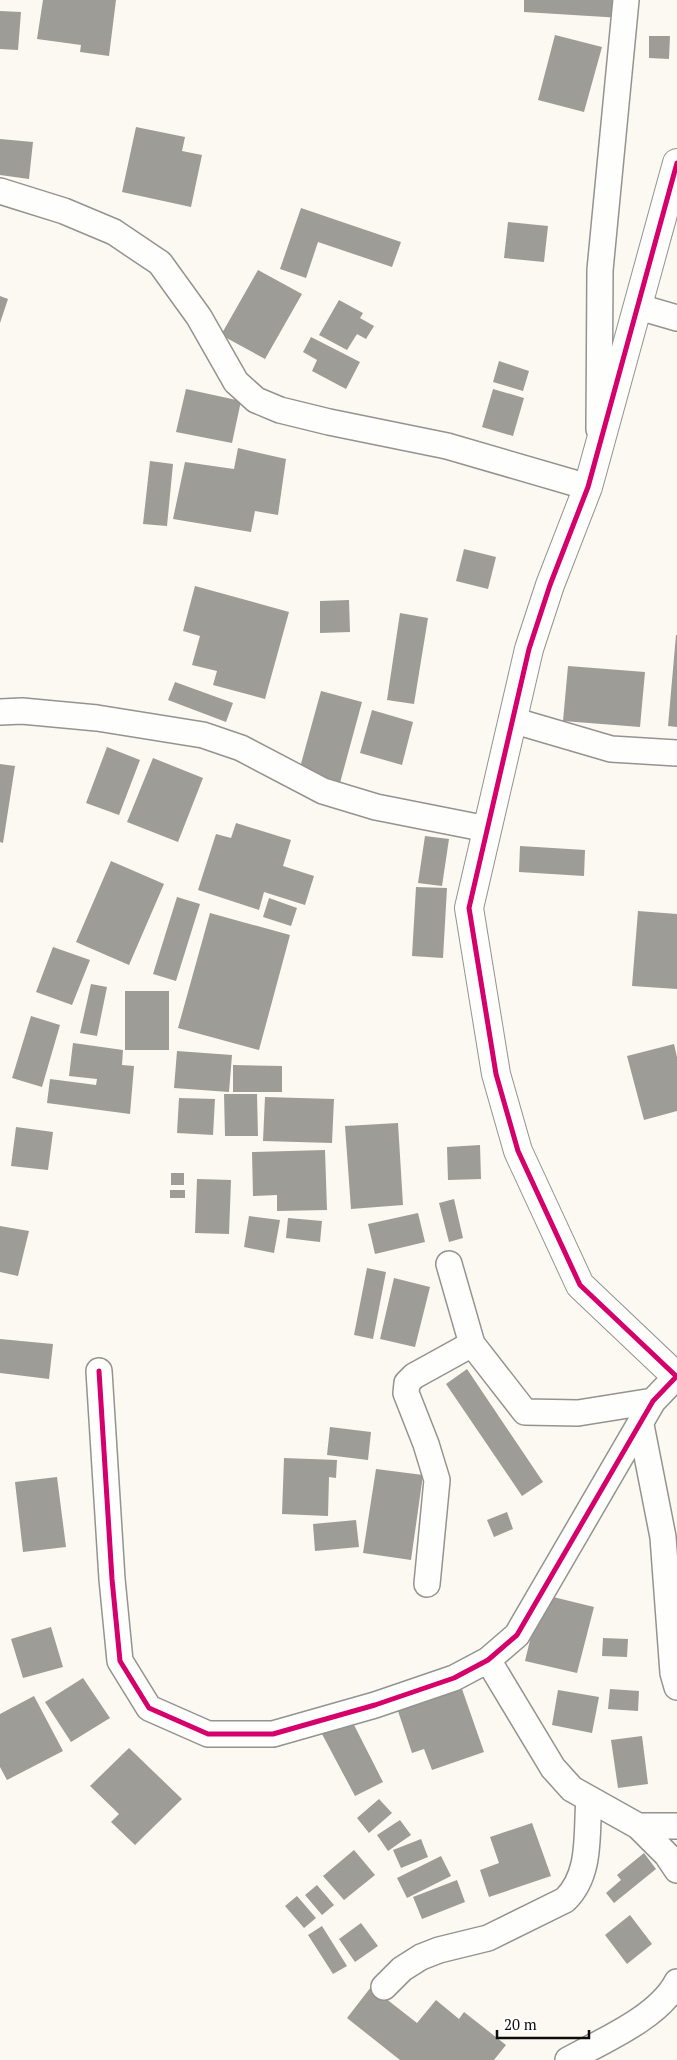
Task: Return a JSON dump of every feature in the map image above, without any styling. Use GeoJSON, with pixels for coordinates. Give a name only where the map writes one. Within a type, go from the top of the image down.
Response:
{"type":"FeatureCollection","features":[{"type":"Feature","properties":{"kind":"street"},"geometry":{"type":"LineString","coordinates":[[599,449],[600,270],[626,0]]}},
{"type":"Feature","properties":{"kind":"street"},"geometry":{"type":"LineString","coordinates":[[99,1371],[112,1579],[120,1661],[149,1708],[208,1734],[273,1734],[383,1702],[454,1678],[488,1660],[516,1635],[641,1425],[653,1401],[677,1377],[580,1285],[518,1151],[496,1074],[468,908],[529,649],[550,585],[588,487],[677,163]]}},
{"type":"Feature","properties":{"kind":"street"},"geometry":{"type":"LineString","coordinates":[[0,191],[64,211],[114,232],[160,264],[199,317],[236,382],[256,400],[280,410],[329,422],[447,446],[588,487]]}},
{"type":"Feature","properties":{"kind":"street"},"geometry":{"type":"LineString","coordinates":[[638,307],[677,318]]}},
{"type":"Feature","properties":{"kind":"street"},"geometry":{"type":"LineString","coordinates":[[0,712],[22,711],[97,718],[204,735],[241,748],[324,791],[376,806],[487,829]]}},
{"type":"Feature","properties":{"kind":"street"},"geometry":{"type":"LineString","coordinates":[[512,720],[612,749],[677,752]]}},
{"type":"Feature","properties":{"kind":"street"},"geometry":{"type":"LineString","coordinates":[[449,1264],[472,1344],[525,1412],[578,1413],[653,1401]]}},
{"type":"Feature","properties":{"kind":"street"},"geometry":{"type":"LineString","coordinates":[[427,1584],[437,1480],[406,1393],[407,1383],[414,1376],[472,1344]]}},
{"type":"Feature","properties":{"kind":"street"},"geometry":{"type":"LineString","coordinates":[[641,1425],[662,1537],[673,1673],[677,1687]]}},
{"type":"Feature","properties":{"kind":"street"},"geometry":{"type":"LineString","coordinates":[[488,1660],[553,1768],[572,1789],[638,1826],[667,1855],[677,1870]]}},
{"type":"Feature","properties":{"kind":"street"},"geometry":{"type":"LineString","coordinates":[[384,1987],[402,1969],[421,1957],[448,1947],[488,1938],[564,1900],[575,1890],[582,1870],[587,1844],[589,1799]]}},
{"type":"Feature","properties":{"kind":"street"},"geometry":{"type":"LineString","coordinates":[[638,1826],[677,1826]]}},
{"type":"Feature","properties":{"kind":"street"},"geometry":{"type":"LineString","coordinates":[[568,2060],[645,2016],[673,1990],[677,1982]]}},
{"type":"Feature","properties":{"kind":"building"},"geometry":{"type":"Polygon","coordinates":[[[43,0],[116,0],[109,56],[80,52],[81,45],[37,39],[43,0]]]}},
{"type":"Feature","properties":{"kind":"building"},"geometry":{"type":"Polygon","coordinates":[[[524,0],[623,0],[622,18],[524,12],[524,0]]]}},
{"type":"Feature","properties":{"kind":"building"},"geometry":{"type":"Polygon","coordinates":[[[0,11],[21,12],[18,50],[0,49],[0,11]]]}},
{"type":"Feature","properties":{"kind":"building"},"geometry":{"type":"Polygon","coordinates":[[[555,35],[602,47],[584,112],[538,100],[555,35]]]}},
{"type":"Feature","properties":{"kind":"building"},"geometry":{"type":"Polygon","coordinates":[[[649,36],[670,36],[669,59],[649,58],[649,36]]]}},
{"type":"Feature","properties":{"kind":"building"},"geometry":{"type":"Polygon","coordinates":[[[136,127],[185,137],[182,151],[202,155],[191,207],[122,192],[136,127]]]}},
{"type":"Feature","properties":{"kind":"building"},"geometry":{"type":"Polygon","coordinates":[[[0,139],[33,142],[29,179],[0,175],[0,139]]]}},
{"type":"Feature","properties":{"kind":"building"},"geometry":{"type":"Polygon","coordinates":[[[301,208],[401,242],[392,267],[318,242],[306,278],[280,269],[301,208]]]}},
{"type":"Feature","properties":{"kind":"building"},"geometry":{"type":"Polygon","coordinates":[[[508,222],[548,226],[544,262],[504,258],[508,222]]]}},
{"type":"Feature","properties":{"kind":"building"},"geometry":{"type":"Polygon","coordinates":[[[258,270],[302,294],[265,359],[221,335],[258,270]]]}},
{"type":"Feature","properties":{"kind":"building"},"geometry":{"type":"Polygon","coordinates":[[[0,296],[8,299],[0,323],[0,296]]]}},
{"type":"Feature","properties":{"kind":"building"},"geometry":{"type":"Polygon","coordinates":[[[339,300],[363,313],[360,318],[374,326],[366,339],[357,334],[347,350],[319,335],[339,300]]]}},
{"type":"Feature","properties":{"kind":"building"},"geometry":{"type":"Polygon","coordinates":[[[311,337],[360,362],[346,389],[312,371],[317,360],[303,352],[311,337]]]}},
{"type":"Feature","properties":{"kind":"building"},"geometry":{"type":"Polygon","coordinates":[[[499,361],[529,371],[523,391],[493,382],[499,361]]]}},
{"type":"Feature","properties":{"kind":"building"},"geometry":{"type":"Polygon","coordinates":[[[186,389],[241,401],[232,443],[176,432],[186,389]]]}},
{"type":"Feature","properties":{"kind":"building"},"geometry":{"type":"Polygon","coordinates":[[[493,389],[524,398],[513,436],[482,427],[493,389]]]}},
{"type":"Feature","properties":{"kind":"building"},"geometry":{"type":"Polygon","coordinates":[[[238,448],[286,459],[278,515],[255,511],[251,532],[173,519],[185,462],[234,469],[238,448]]]}},
{"type":"Feature","properties":{"kind":"building"},"geometry":{"type":"Polygon","coordinates":[[[150,461],[173,464],[167,526],[143,524],[150,461]]]}},
{"type":"Feature","properties":{"kind":"building"},"geometry":{"type":"Polygon","coordinates":[[[464,549],[496,557],[488,589],[456,581],[464,549]]]}},
{"type":"Feature","properties":{"kind":"building"},"geometry":{"type":"Polygon","coordinates":[[[195,586],[289,612],[265,699],[213,685],[217,671],[192,665],[200,636],[183,631],[195,586]]]}},
{"type":"Feature","properties":{"kind":"building"},"geometry":{"type":"Polygon","coordinates":[[[349,600],[350,632],[320,633],[320,601],[349,600]]]}},
{"type":"Feature","properties":{"kind":"building"},"geometry":{"type":"Polygon","coordinates":[[[400,613],[428,618],[414,704],[387,700],[400,613]]]}},
{"type":"Feature","properties":{"kind":"building"},"geometry":{"type":"Polygon","coordinates":[[[677,635],[677,727],[668,726],[677,635]]]}},
{"type":"Feature","properties":{"kind":"building"},"geometry":{"type":"Polygon","coordinates":[[[568,666],[645,672],[640,727],[563,721],[568,666]]]}},
{"type":"Feature","properties":{"kind":"building"},"geometry":{"type":"Polygon","coordinates":[[[175,682],[233,703],[226,722],[168,700],[175,682]]]}},
{"type":"Feature","properties":{"kind":"building"},"geometry":{"type":"Polygon","coordinates":[[[321,691],[362,702],[340,783],[299,771],[321,691]]]}},
{"type":"Feature","properties":{"kind":"building"},"geometry":{"type":"Polygon","coordinates":[[[372,710],[413,722],[402,765],[360,753],[372,710]]]}},
{"type":"Feature","properties":{"kind":"building"},"geometry":{"type":"Polygon","coordinates":[[[107,747],[140,760],[119,815],[86,803],[107,747]]]}},
{"type":"Feature","properties":{"kind":"building"},"geometry":{"type":"Polygon","coordinates":[[[153,758],[203,778],[178,842],[127,822],[153,758]]]}},
{"type":"Feature","properties":{"kind":"building"},"geometry":{"type":"Polygon","coordinates":[[[0,764],[15,766],[3,843],[0,842],[0,764]]]}},
{"type":"Feature","properties":{"kind":"building"},"geometry":{"type":"Polygon","coordinates":[[[236,823],[291,840],[283,866],[314,876],[305,905],[264,892],[259,910],[198,890],[216,834],[231,838],[236,823]]]}},
{"type":"Feature","properties":{"kind":"building"},"geometry":{"type":"Polygon","coordinates":[[[425,836],[449,839],[442,886],[418,883],[425,836]]]}},
{"type":"Feature","properties":{"kind":"building"},"geometry":{"type":"Polygon","coordinates":[[[520,846],[585,850],[584,876],[519,872],[520,846]]]}},
{"type":"Feature","properties":{"kind":"building"},"geometry":{"type":"Polygon","coordinates":[[[111,861],[164,884],[129,965],[76,942],[111,861]]]}},
{"type":"Feature","properties":{"kind":"building"},"geometry":{"type":"Polygon","coordinates":[[[416,887],[447,888],[443,958],[412,956],[416,887]]]}},
{"type":"Feature","properties":{"kind":"building"},"geometry":{"type":"Polygon","coordinates":[[[177,897],[200,904],[176,981],[153,974],[177,897]]]}},
{"type":"Feature","properties":{"kind":"building"},"geometry":{"type":"Polygon","coordinates":[[[269,898],[297,908],[291,926],[263,917],[269,898]]]}},
{"type":"Feature","properties":{"kind":"building"},"geometry":{"type":"Polygon","coordinates":[[[638,911],[677,914],[677,989],[632,986],[638,911]]]}},
{"type":"Feature","properties":{"kind":"building"},"geometry":{"type":"Polygon","coordinates":[[[210,913],[290,935],[259,1050],[178,1028],[210,913]]]}},
{"type":"Feature","properties":{"kind":"building"},"geometry":{"type":"Polygon","coordinates":[[[53,947],[90,960],[72,1005],[36,992],[53,947]]]}},
{"type":"Feature","properties":{"kind":"building"},"geometry":{"type":"Polygon","coordinates":[[[91,984],[107,987],[97,1036],[80,1033],[91,984]]]}},
{"type":"Feature","properties":{"kind":"building"},"geometry":{"type":"Polygon","coordinates":[[[125,991],[169,991],[169,1050],[125,1050],[125,991]]]}},
{"type":"Feature","properties":{"kind":"building"},"geometry":{"type":"Polygon","coordinates":[[[31,1016],[60,1025],[42,1087],[12,1078],[31,1016]]]}},
{"type":"Feature","properties":{"kind":"building"},"geometry":{"type":"Polygon","coordinates":[[[73,1043],[123,1050],[122,1065],[134,1066],[130,1114],[47,1103],[50,1079],[96,1085],[97,1079],[69,1076],[73,1043]]]}},
{"type":"Feature","properties":{"kind":"building"},"geometry":{"type":"Polygon","coordinates":[[[674,1044],[677,1057],[677,1111],[644,1120],[627,1056],[674,1044]]]}},
{"type":"Feature","properties":{"kind":"building"},"geometry":{"type":"Polygon","coordinates":[[[177,1051],[232,1055],[229,1092],[174,1088],[177,1051]]]}},
{"type":"Feature","properties":{"kind":"building"},"geometry":{"type":"Polygon","coordinates":[[[233,1065],[282,1066],[282,1092],[233,1092],[233,1065]]]}},
{"type":"Feature","properties":{"kind":"building"},"geometry":{"type":"Polygon","coordinates":[[[224,1094],[257,1094],[258,1136],[225,1136],[224,1094]]]}},
{"type":"Feature","properties":{"kind":"building"},"geometry":{"type":"Polygon","coordinates":[[[265,1097],[334,1099],[332,1143],[263,1141],[265,1097]]]}},
{"type":"Feature","properties":{"kind":"building"},"geometry":{"type":"Polygon","coordinates":[[[179,1098],[215,1099],[213,1135],[177,1133],[179,1098]]]}},
{"type":"Feature","properties":{"kind":"building"},"geometry":{"type":"Polygon","coordinates":[[[398,1123],[403,1205],[351,1209],[345,1126],[398,1123]]]}},
{"type":"Feature","properties":{"kind":"building"},"geometry":{"type":"Polygon","coordinates":[[[16,1127],[53,1132],[48,1170],[11,1166],[16,1127]]]}},
{"type":"Feature","properties":{"kind":"building"},"geometry":{"type":"Polygon","coordinates":[[[480,1145],[481,1179],[448,1180],[447,1147],[480,1145]]]}},
{"type":"Feature","properties":{"kind":"building"},"geometry":{"type":"Polygon","coordinates":[[[325,1150],[327,1210],[277,1211],[277,1195],[253,1196],[252,1152],[325,1150]]]}},
{"type":"Feature","properties":{"kind":"building"},"geometry":{"type":"Polygon","coordinates":[[[171,1173],[184,1173],[184,1185],[171,1185],[171,1173]]]}},
{"type":"Feature","properties":{"kind":"building"},"geometry":{"type":"Polygon","coordinates":[[[197,1179],[231,1180],[229,1234],[195,1233],[197,1179]]]}},
{"type":"Feature","properties":{"kind":"building"},"geometry":{"type":"Polygon","coordinates":[[[170,1190],[185,1190],[185,1198],[170,1198],[170,1190]]]}},
{"type":"Feature","properties":{"kind":"building"},"geometry":{"type":"Polygon","coordinates":[[[454,1199],[463,1238],[449,1242],[439,1203],[454,1199]]]}},
{"type":"Feature","properties":{"kind":"building"},"geometry":{"type":"Polygon","coordinates":[[[418,1213],[425,1242],[375,1254],[368,1224],[418,1213]]]}},
{"type":"Feature","properties":{"kind":"building"},"geometry":{"type":"Polygon","coordinates":[[[249,1216],[280,1220],[274,1253],[244,1247],[249,1216]]]}},
{"type":"Feature","properties":{"kind":"building"},"geometry":{"type":"Polygon","coordinates":[[[288,1218],[322,1221],[320,1242],[286,1238],[288,1218]]]}},
{"type":"Feature","properties":{"kind":"building"},"geometry":{"type":"Polygon","coordinates":[[[0,1226],[29,1231],[18,1276],[0,1272],[0,1226]]]}},
{"type":"Feature","properties":{"kind":"building"},"geometry":{"type":"Polygon","coordinates":[[[367,1268],[386,1272],[373,1339],[354,1335],[367,1268]]]}},
{"type":"Feature","properties":{"kind":"building"},"geometry":{"type":"Polygon","coordinates":[[[394,1278],[430,1287],[415,1347],[380,1339],[394,1278]]]}},
{"type":"Feature","properties":{"kind":"building"},"geometry":{"type":"Polygon","coordinates":[[[0,1339],[53,1344],[49,1379],[0,1373],[0,1339]]]}},
{"type":"Feature","properties":{"kind":"building"},"geometry":{"type":"Polygon","coordinates":[[[467,1369],[543,1482],[522,1496],[446,1384],[467,1369]]]}},
{"type":"Feature","properties":{"kind":"building"},"geometry":{"type":"Polygon","coordinates":[[[330,1427],[371,1432],[368,1460],[327,1455],[330,1427]]]}},
{"type":"Feature","properties":{"kind":"building"},"geometry":{"type":"Polygon","coordinates":[[[284,1458],[337,1460],[336,1478],[329,1477],[328,1516],[282,1514],[284,1458]]]}},
{"type":"Feature","properties":{"kind":"building"},"geometry":{"type":"Polygon","coordinates":[[[376,1469],[423,1475],[411,1560],[363,1553],[376,1469]]]}},
{"type":"Feature","properties":{"kind":"building"},"geometry":{"type":"Polygon","coordinates":[[[57,1477],[66,1547],[23,1552],[15,1482],[57,1477]]]}},
{"type":"Feature","properties":{"kind":"building"},"geometry":{"type":"Polygon","coordinates":[[[507,1512],[513,1529],[494,1537],[487,1520],[507,1512]]]}},
{"type":"Feature","properties":{"kind":"building"},"geometry":{"type":"Polygon","coordinates":[[[356,1520],[359,1547],[315,1551],[313,1524],[356,1520]]]}},
{"type":"Feature","properties":{"kind":"building"},"geometry":{"type":"Polygon","coordinates":[[[541,1594],[594,1607],[577,1673],[525,1661],[541,1594]]]}},
{"type":"Feature","properties":{"kind":"building"},"geometry":{"type":"Polygon","coordinates":[[[51,1627],[63,1667],[23,1678],[11,1639],[51,1627]]]}},
{"type":"Feature","properties":{"kind":"building"},"geometry":{"type":"Polygon","coordinates":[[[603,1638],[628,1639],[627,1657],[602,1656],[603,1638]]]}},
{"type":"Feature","properties":{"kind":"building"},"geometry":{"type":"Polygon","coordinates":[[[83,1678],[110,1718],[71,1742],[45,1702],[83,1678]]]}},
{"type":"Feature","properties":{"kind":"building"},"geometry":{"type":"Polygon","coordinates":[[[462,1689],[484,1752],[432,1770],[424,1749],[412,1753],[398,1711],[462,1689]]]}},
{"type":"Feature","properties":{"kind":"building"},"geometry":{"type":"Polygon","coordinates":[[[610,1689],[639,1691],[638,1711],[608,1709],[610,1689]]]}},
{"type":"Feature","properties":{"kind":"building"},"geometry":{"type":"Polygon","coordinates":[[[558,1690],[599,1697],[592,1733],[552,1725],[558,1690]]]}},
{"type":"Feature","properties":{"kind":"building"},"geometry":{"type":"Polygon","coordinates":[[[34,1696],[63,1751],[7,1780],[0,1767],[0,1714],[34,1696]]]}},
{"type":"Feature","properties":{"kind":"building"},"geometry":{"type":"Polygon","coordinates":[[[351,1719],[383,1782],[355,1796],[322,1734],[351,1719]]]}},
{"type":"Feature","properties":{"kind":"building"},"geometry":{"type":"Polygon","coordinates":[[[642,1736],[648,1784],[618,1788],[611,1740],[642,1736]]]}},
{"type":"Feature","properties":{"kind":"building"},"geometry":{"type":"Polygon","coordinates":[[[129,1748],[182,1799],[135,1845],[111,1822],[119,1814],[90,1786],[129,1748]]]}},
{"type":"Feature","properties":{"kind":"building"},"geometry":{"type":"Polygon","coordinates":[[[379,1799],[392,1813],[369,1833],[357,1818],[379,1799]]]}},
{"type":"Feature","properties":{"kind":"building"},"geometry":{"type":"Polygon","coordinates":[[[400,1820],[411,1835],[388,1851],[377,1835],[400,1820]]]}},
{"type":"Feature","properties":{"kind":"building"},"geometry":{"type":"Polygon","coordinates":[[[532,1823],[551,1876],[489,1897],[480,1870],[499,1863],[490,1837],[532,1823]]]}},
{"type":"Feature","properties":{"kind":"building"},"geometry":{"type":"Polygon","coordinates":[[[421,1839],[428,1857],[401,1868],[393,1850],[421,1839]]]}},
{"type":"Feature","properties":{"kind":"building"},"geometry":{"type":"Polygon","coordinates":[[[354,1850],[375,1875],[344,1900],[323,1876],[354,1850]]]}},
{"type":"Feature","properties":{"kind":"building"},"geometry":{"type":"Polygon","coordinates":[[[644,1853],[656,1869],[614,1903],[606,1893],[621,1880],[617,1875],[644,1853]]]}},
{"type":"Feature","properties":{"kind":"building"},"geometry":{"type":"Polygon","coordinates":[[[441,1856],[451,1876],[407,1898],[397,1878],[441,1856]]]}},
{"type":"Feature","properties":{"kind":"building"},"geometry":{"type":"Polygon","coordinates":[[[457,1880],[465,1902],[422,1919],[413,1897],[457,1880]]]}},
{"type":"Feature","properties":{"kind":"building"},"geometry":{"type":"Polygon","coordinates":[[[317,1885],[334,1905],[322,1915],[305,1895],[317,1885]]]}},
{"type":"Feature","properties":{"kind":"building"},"geometry":{"type":"Polygon","coordinates":[[[297,1896],[316,1918],[304,1928],[285,1906],[297,1896]]]}},
{"type":"Feature","properties":{"kind":"building"},"geometry":{"type":"Polygon","coordinates":[[[630,1915],[652,1944],[627,1964],[605,1935],[630,1915]]]}},
{"type":"Feature","properties":{"kind":"building"},"geometry":{"type":"Polygon","coordinates":[[[361,1923],[378,1946],[355,1962],[339,1939],[361,1923]]]}},
{"type":"Feature","properties":{"kind":"building"},"geometry":{"type":"Polygon","coordinates":[[[322,1926],[347,1966],[333,1974],[308,1935],[322,1926]]]}},
{"type":"Feature","properties":{"kind":"building"},"geometry":{"type":"Polygon","coordinates":[[[371,1987],[417,2023],[436,2000],[459,2019],[464,2012],[506,2045],[494,2060],[400,2060],[347,2018],[371,1987]]]}},
{"type":"Feature","properties":{"kind":"cycle path"},"geometry":{"type":"LineString","coordinates":[[677,163],[588,487],[550,585],[529,649],[469,908],[496,1074],[518,1151],[580,1285],[677,1377]]}},
{"type":"Feature","properties":{"kind":"cycle path"},"geometry":{"type":"LineString","coordinates":[[99,1371],[112,1579],[120,1661],[149,1708],[208,1734],[273,1734],[375,1705],[454,1678],[488,1660],[517,1635],[653,1401],[676,1377]]}}]}
